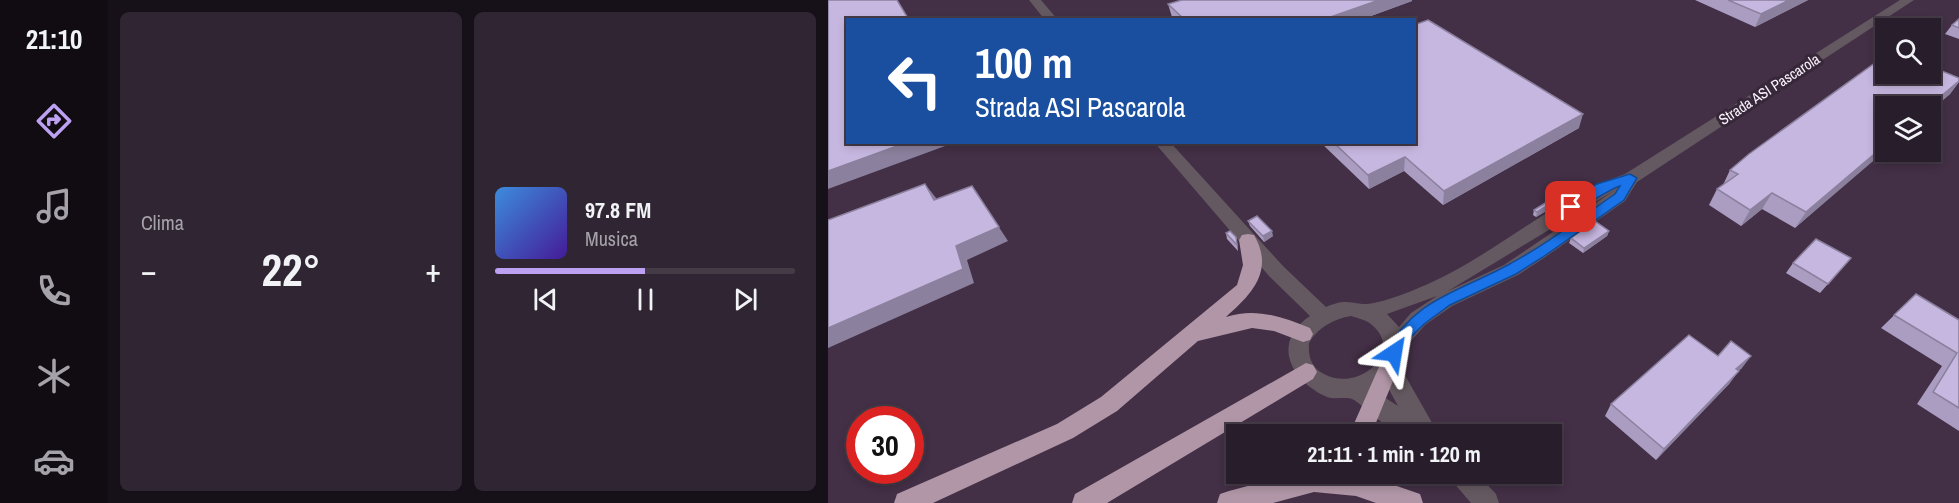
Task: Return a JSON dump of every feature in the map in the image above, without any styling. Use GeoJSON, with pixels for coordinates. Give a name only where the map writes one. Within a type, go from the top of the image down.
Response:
{"type":"FeatureCollection","features":[{"type":"Feature","properties":{"kind":"highway"},"geometry":{"type":"LineString","coordinates":[[906,503],[1065,431],[1109,404],[1191,338],[1244,290],[1254,271],[1253,255],[1248,240]]}},
{"type":"Feature","properties":{"kind":"highway"},"geometry":{"type":"LineString","coordinates":[[1191,338],[1229,323],[1252,318],[1272,321],[1303,334]]}},
{"type":"Feature","properties":{"kind":"highway"},"geometry":{"type":"LineString","coordinates":[[1365,424],[1391,360]]}},
{"type":"Feature","properties":{"kind":"highway"},"geometry":{"type":"LineString","coordinates":[[1084,503],[1306,372]]}},
{"type":"Feature","properties":{"kind":"highway"},"geometry":{"type":"LineString","coordinates":[[1229,503],[1296,484]]}},
{"type":"Feature","properties":{"kind":"highway"},"geometry":{"type":"LineString","coordinates":[[1359,484],[1411,503]]}},
{"type":"Feature","properties":{"kind":"street"},"geometry":{"type":"LineString","coordinates":[[1035,0],[1050,18]]}},
{"type":"Feature","properties":{"kind":"street","name":"Strada ASI Pascarola"},"geometry":{"type":"LineString","coordinates":[[1366,311],[1404,302],[1503,251],[1602,187],[1630,178],[1908,0]]}},
{"type":"Feature","properties":{"kind":"street"},"geometry":{"type":"LineString","coordinates":[[1163,144],[1248,240],[1322,315]]}},
{"type":"Feature","properties":{"kind":"street","name":"Strada ASI Pascarola"},"geometry":{"type":"LineString","coordinates":[[1391,360],[1404,335],[1418,319],[1445,301],[1511,270],[1538,254],[1619,197],[1630,178]]}},
{"type":"Feature","properties":{"kind":"street"},"geometry":{"type":"LineString","coordinates":[[1391,360],[1378,378],[1364,386],[1347,389],[1331,388],[1317,382],[1306,372],[1300,360],[1299,347],[1303,334],[1322,315],[1351,308],[1379,317],[1389,327],[1394,340],[1391,360],[1398,387],[1422,424]]}},
{"type":"Feature","properties":{"kind":"street"},"geometry":{"type":"LineString","coordinates":[[1347,389],[1375,402],[1404,424]]}},
{"type":"Feature","properties":{"kind":"street"},"geometry":{"type":"LineString","coordinates":[[1470,484],[1487,503]]}},
{"type":"Feature","properties":{"kind":"shaded area"},"geometry":{"type":"Polygon","coordinates":[[[828,0],[1959,0],[1959,503],[828,503],[828,0]]]}},
{"type":"Feature","properties":{"kind":"building"},"geometry":{"type":"Polygon","coordinates":[[[828,0],[897,0],[908,18],[846,18],[846,144],[902,144],[828,171],[828,0]]]}},
{"type":"Feature","properties":{"kind":"building"},"geometry":{"type":"Polygon","coordinates":[[[1182,0],[1379,0],[1328,18],[1183,18],[1168,4],[1182,0]]]}},
{"type":"Feature","properties":{"kind":"building"},"geometry":{"type":"Polygon","coordinates":[[[1728,0],[1789,0],[1761,14],[1728,0]]]}},
{"type":"Feature","properties":{"kind":"building"},"geometry":{"type":"Polygon","coordinates":[[[1959,19],[1959,28],[1952,25],[1959,19]]]}},
{"type":"Feature","properties":{"kind":"building"},"geometry":{"type":"Polygon","coordinates":[[[1428,20],[1583,114],[1444,191],[1405,157],[1368,175],[1335,144],[1416,144],[1416,24],[1428,20]]]}},
{"type":"Feature","properties":{"kind":"building"},"geometry":{"type":"Polygon","coordinates":[[[1875,63],[1875,84],[1941,84],[1941,71],[1959,78],[1959,81],[1941,96],[1875,96],[1875,153],[1806,212],[1772,193],[1750,210],[1717,189],[1738,174],[1730,170],[1875,63]]]}},
{"type":"Feature","properties":{"kind":"building"},"geometry":{"type":"Polygon","coordinates":[[[925,184],[934,200],[972,186],[999,227],[956,246],[963,269],[828,328],[828,220],[925,184]]]}},
{"type":"Feature","properties":{"kind":"building"},"geometry":{"type":"Polygon","coordinates":[[[1558,195],[1561,197],[1537,212],[1534,210],[1558,195]]]}},
{"type":"Feature","properties":{"kind":"building"},"geometry":{"type":"Polygon","coordinates":[[[1257,216],[1272,231],[1263,236],[1248,221],[1257,216]]]}},
{"type":"Feature","properties":{"kind":"building"},"geometry":{"type":"Polygon","coordinates":[[[1595,221],[1609,231],[1584,248],[1571,238],[1595,221]]]}},
{"type":"Feature","properties":{"kind":"building"},"geometry":{"type":"Polygon","coordinates":[[[1230,231],[1236,237],[1237,245],[1226,233],[1230,231]]]}},
{"type":"Feature","properties":{"kind":"building"},"geometry":{"type":"Polygon","coordinates":[[[1816,239],[1851,258],[1828,284],[1793,263],[1816,239]]]}},
{"type":"Feature","properties":{"kind":"building"},"geometry":{"type":"Polygon","coordinates":[[[1916,294],[1959,320],[1959,408],[1933,392],[1957,353],[1894,315],[1916,294]]]}},
{"type":"Feature","properties":{"kind":"building"},"geometry":{"type":"Polygon","coordinates":[[[1689,335],[1718,356],[1731,341],[1751,356],[1736,369],[1739,371],[1664,449],[1611,404],[1689,335]]]}},
{"type":"Feature","properties":{"kind":"route"},"geometry":{"type":"LineString","coordinates":[[1394,353],[1404,335],[1418,319],[1445,301],[1511,270],[1538,254],[1619,197],[1630,178],[1602,187],[1571,207]]}}]}
